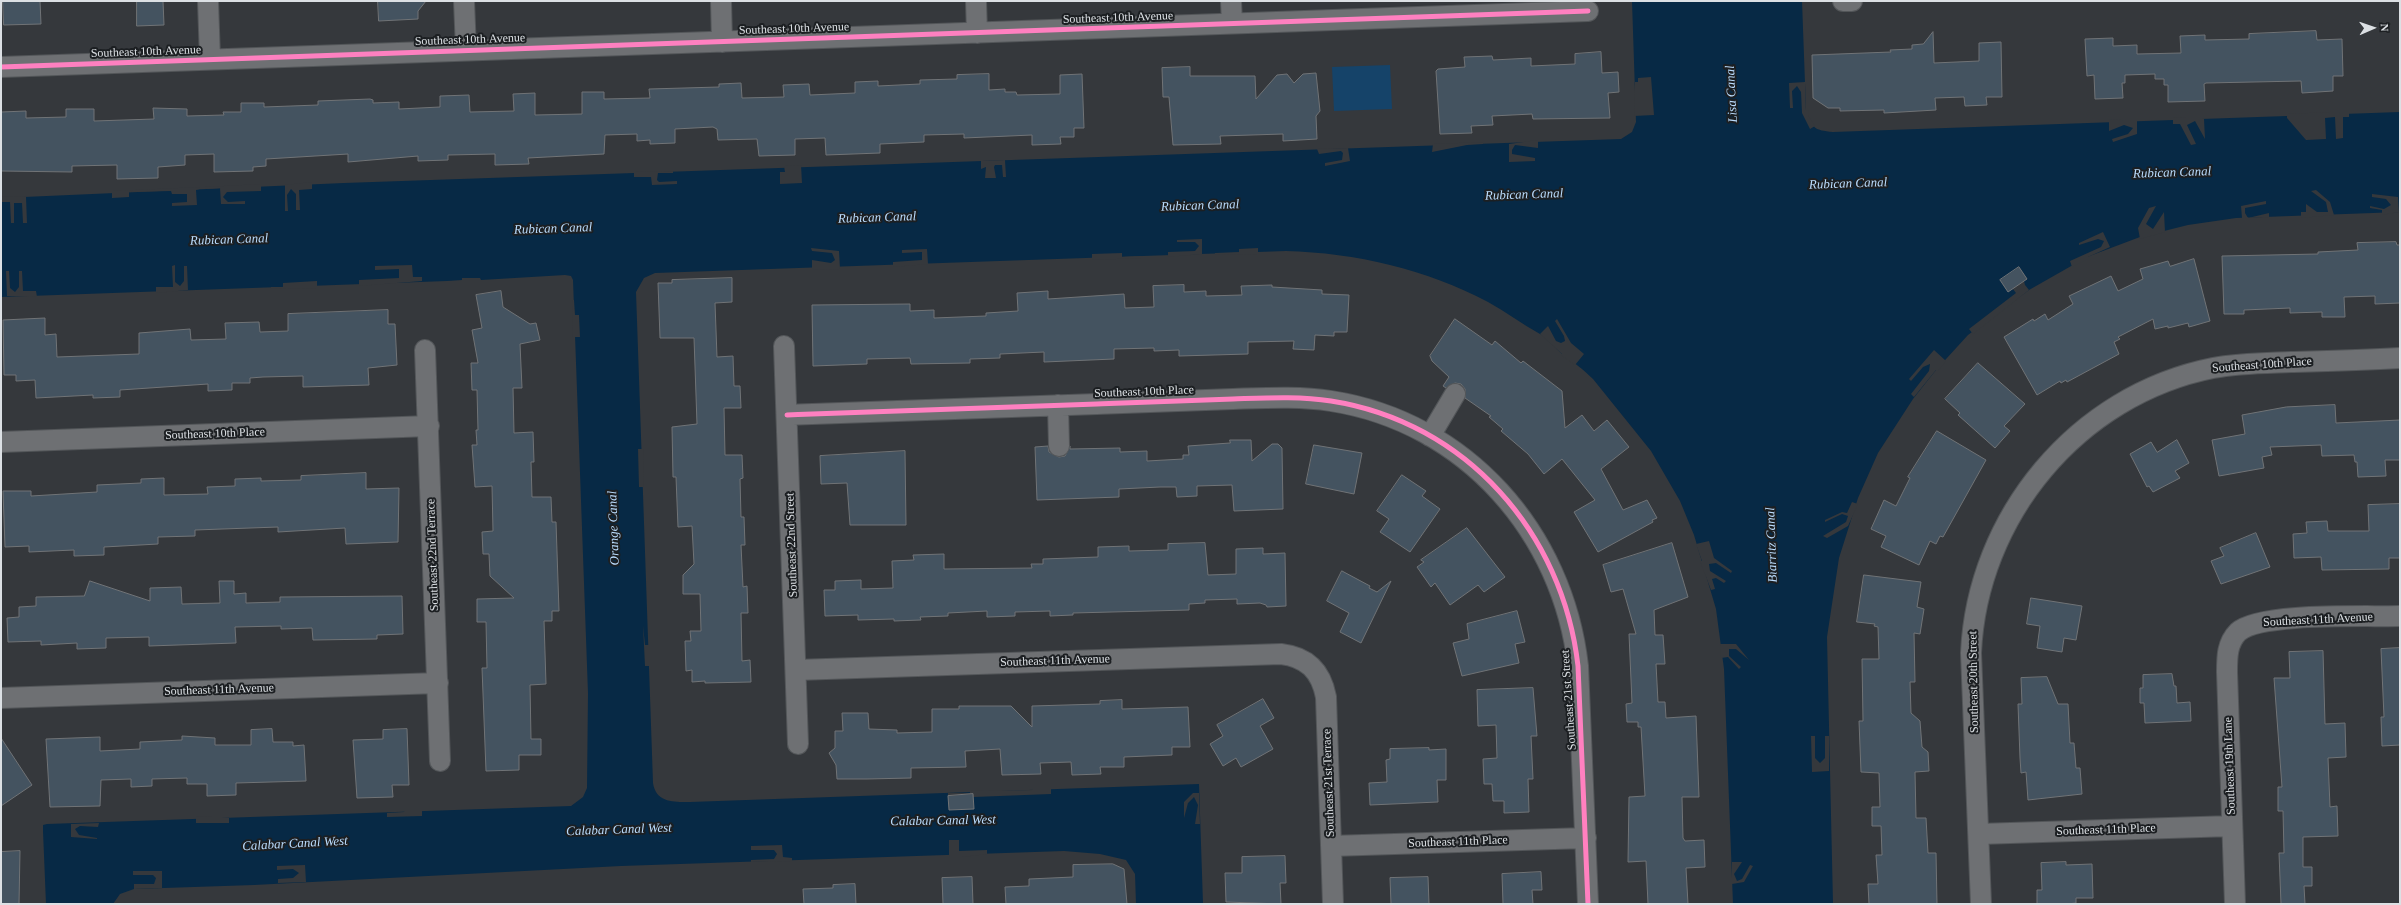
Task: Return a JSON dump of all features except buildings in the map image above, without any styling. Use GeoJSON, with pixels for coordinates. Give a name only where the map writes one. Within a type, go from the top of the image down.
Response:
{"type":"FeatureCollection","features":[{"type":"Feature","properties":{"kind":"street"},"geometry":{"type":"LineString","coordinates":[[208,1],[210,59]]}},
{"type":"Feature","properties":{"kind":"street"},"geometry":{"type":"LineString","coordinates":[[464,1],[466,50]]}},
{"type":"Feature","properties":{"kind":"street"},"geometry":{"type":"LineString","coordinates":[[721,1],[722,42]]}},
{"type":"Feature","properties":{"kind":"street"},"geometry":{"type":"LineString","coordinates":[[976,1],[977,33]]}},
{"type":"Feature","properties":{"kind":"street"},"geometry":{"type":"LineString","coordinates":[[1232,1],[1232,24]]}},
{"type":"Feature","properties":{"kind":"street"},"geometry":{"type":"LineString","coordinates":[[1843,1],[1852,1]]}},
{"type":"Feature","properties":{"kind":"street","name":"Southeast 10th Avenue"},"geometry":{"type":"LineString","coordinates":[[1,67],[1232,24],[1488,8],[1588,11]]}},
{"type":"Feature","properties":{"kind":"street","name":"Southeast 22nd Street"},"geometry":{"type":"LineString","coordinates":[[784,346],[798,744]]}},
{"type":"Feature","properties":{"kind":"street","name":"Southeast 22nd Terrace"},"geometry":{"type":"LineString","coordinates":[[425,350],[429,426],[440,761]]}},
{"type":"Feature","properties":{"kind":"street","name":"Southeast 10th Place"},"geometry":{"type":"LineString","coordinates":[[2054,456],[2091,424],[2111,410],[2138,395],[2191,373],[2212,368],[2245,364],[2400,358]]}},
{"type":"Feature","properties":{"kind":"street"},"geometry":{"type":"LineString","coordinates":[[1430,436],[1455,394]]}},
{"type":"Feature","properties":{"kind":"street","name":"Southeast 10th Place"},"geometry":{"type":"LineString","coordinates":[[787,415],[1239,399],[1314,399],[1361,407],[1414,428],[1430,436],[1483,474]]}},
{"type":"Feature","properties":{"kind":"street"},"geometry":{"type":"LineString","coordinates":[[1058,405],[1059,446]]}},
{"type":"Feature","properties":{"kind":"street","name":"Southeast 10th Place"},"geometry":{"type":"LineString","coordinates":[[1,442],[429,426]]}},
{"type":"Feature","properties":{"kind":"street","name":"Southeast 20th Street"},"geometry":{"type":"LineString","coordinates":[[1981,904],[1971,653],[1974,615],[1984,574],[2005,524],[2022,494],[2054,456]]}},
{"type":"Feature","properties":{"kind":"street","name":"Southeast 21st Street"},"geometry":{"type":"LineString","coordinates":[[1483,474],[1513,505],[1532,533],[1555,577],[1569,617],[1578,666],[1588,904]]}},
{"type":"Feature","properties":{"kind":"street","name":"Southeast 11th Avenue"},"geometry":{"type":"LineString","coordinates":[[2239,632],[2250,625],[2272,620],[2400,616]]}},
{"type":"Feature","properties":{"kind":"street","name":"Southeast 19th Lane"},"geometry":{"type":"LineString","coordinates":[[2235,904],[2228,657],[2229,646],[2239,632]]}},
{"type":"Feature","properties":{"kind":"street","name":"Southeast 11th Avenue"},"geometry":{"type":"LineString","coordinates":[[796,670],[1281,654],[1299,658],[1312,666]]}},
{"type":"Feature","properties":{"kind":"street","name":"Southeast 21st Terrace"},"geometry":{"type":"LineString","coordinates":[[1312,666],[1322,680],[1326,697],[1333,904]]}},
{"type":"Feature","properties":{"kind":"street","name":"Southeast 11th Avenue"},"geometry":{"type":"LineString","coordinates":[[1,698],[438,683]]}},
{"type":"Feature","properties":{"kind":"street","name":"Southeast 11th Place"},"geometry":{"type":"LineString","coordinates":[[1979,834],[2232,826]]}},
{"type":"Feature","properties":{"kind":"street","name":"Southeast 11th Place"},"geometry":{"type":"LineString","coordinates":[[1331,846],[1586,838]]}},
{"type":"Feature","properties":{"kind":"shaded area"},"geometry":{"type":"Polygon","coordinates":[[[1390,65],[1392,109],[1334,111],[1332,67],[1390,65]]]}},
{"type":"Feature","properties":{"kind":"water"},"geometry":{"type":"Polygon","coordinates":[[[1632,1],[1802,1],[1806,111],[1810,122],[1815,128],[1833,132],[2400,112],[2400,212],[2236,218],[2188,225],[2140,237],[2087,257],[2029,290],[1968,335],[1936,370],[1913,399],[1878,453],[1858,498],[1839,558],[1827,637],[1833,904],[1733,904],[1724,669],[1716,609],[1694,535],[1680,501],[1651,451],[1593,379],[1562,354],[1546,338],[1495,306],[1464,290],[1415,272],[1364,259],[1312,252],[1286,251],[655,273],[644,278],[636,292],[653,783],[658,794],[667,800],[690,802],[1199,784],[1203,904],[1136,904],[1135,874],[1126,860],[1100,854],[1064,851],[621,866],[254,885],[134,889],[120,894],[113,904],[46,904],[43,825],[47,824],[571,806],[583,797],[587,788],[588,693],[573,280],[571,276],[565,275],[481,280],[480,278],[462,278],[462,280],[447,281],[1,297],[1,198],[344,183],[1621,139],[1632,132],[1636,122],[1632,1]]]}},
{"type":"Feature","properties":{"kind":"pier"},"geometry":{"type":"Polygon","coordinates":[[[1651,77],[1654,115],[1634,116],[1635,82],[1638,82],[1638,78],[1651,77]]]}},
{"type":"Feature","properties":{"kind":"pier"},"geometry":{"type":"Polygon","coordinates":[[[1805,82],[1806,111],[1808,110],[1809,117],[1815,126],[1810,129],[1802,113],[1801,92],[1797,86],[1792,91],[1793,108],[1790,108],[1789,83],[1805,82]]]}},
{"type":"Feature","properties":{"kind":"pier"},"geometry":{"type":"Polygon","coordinates":[[[2329,112],[2330,114],[2340,114],[2339,112],[2349,112],[2349,117],[2343,117],[2343,138],[2336,139],[2335,117],[2325,118],[2326,139],[2306,140],[2287,118],[2287,114],[2329,112]]]}},
{"type":"Feature","properties":{"kind":"pier"},"geometry":{"type":"Polygon","coordinates":[[[2186,117],[2186,119],[2204,119],[2205,139],[2195,121],[2187,125],[2196,144],[2191,145],[2180,124],[2173,124],[2173,118],[2186,117]]]}},
{"type":"Feature","properties":{"kind":"pier"},"geometry":{"type":"Polygon","coordinates":[[[2122,119],[2123,121],[2137,121],[2137,134],[2113,142],[2112,139],[2128,134],[2133,128],[2124,125],[2109,131],[2109,120],[2122,119]]]}},
{"type":"Feature","properties":{"kind":"pier"},"geometry":{"type":"Polygon","coordinates":[[[1538,140],[1538,148],[1515,145],[1512,150],[1512,154],[1535,158],[1535,161],[1509,162],[1509,144],[1538,140]]]}},
{"type":"Feature","properties":{"kind":"pier"},"geometry":{"type":"Polygon","coordinates":[[[1483,142],[1483,144],[1467,145],[1432,152],[1433,144],[1483,142]]]}},
{"type":"Feature","properties":{"kind":"pier"},"geometry":{"type":"Polygon","coordinates":[[[1348,148],[1350,161],[1325,166],[1325,163],[1342,160],[1343,153],[1341,151],[1319,154],[1317,149],[1348,148]]]}},
{"type":"Feature","properties":{"kind":"pier"},"geometry":{"type":"Polygon","coordinates":[[[1005,160],[1006,177],[1003,177],[1002,165],[995,165],[996,178],[985,178],[986,167],[981,169],[981,161],[1005,160]]]}},
{"type":"Feature","properties":{"kind":"pier"},"geometry":{"type":"Polygon","coordinates":[[[801,165],[802,183],[780,184],[780,172],[785,172],[784,166],[801,165]]]}},
{"type":"Feature","properties":{"kind":"pier"},"geometry":{"type":"Polygon","coordinates":[[[673,171],[673,173],[658,173],[657,180],[659,182],[677,181],[677,184],[652,185],[651,177],[634,177],[634,172],[673,171]]]}},
{"type":"Feature","properties":{"kind":"pier"},"geometry":{"type":"Polygon","coordinates":[[[312,182],[312,189],[299,190],[300,210],[296,210],[296,194],[291,189],[287,195],[288,211],[285,211],[285,185],[312,182]]]}},
{"type":"Feature","properties":{"kind":"pier"},"geometry":{"type":"Polygon","coordinates":[[[261,184],[261,191],[227,192],[223,197],[228,202],[245,201],[245,204],[221,204],[220,188],[205,189],[205,187],[261,184]]]}},
{"type":"Feature","properties":{"kind":"pier"},"geometry":{"type":"Polygon","coordinates":[[[200,187],[200,189],[196,190],[197,205],[172,206],[172,203],[187,202],[187,194],[172,194],[171,191],[129,192],[129,197],[112,198],[112,191],[200,187]]]}},
{"type":"Feature","properties":{"kind":"pier"},"geometry":{"type":"Polygon","coordinates":[[[2316,190],[2330,202],[2334,215],[2301,218],[2301,212],[2306,212],[2306,204],[2317,212],[2328,212],[2326,202],[2311,191],[2316,190]]]}},
{"type":"Feature","properties":{"kind":"pier"},"geometry":{"type":"Polygon","coordinates":[[[2372,194],[2398,197],[2399,212],[2382,215],[2382,210],[2370,208],[2370,206],[2384,209],[2391,205],[2386,199],[2372,197],[2372,194]]]}},
{"type":"Feature","properties":{"kind":"pier"},"geometry":{"type":"Polygon","coordinates":[[[1,196],[26,197],[27,223],[23,223],[22,203],[14,203],[14,223],[11,223],[10,202],[1,202],[1,196]]]}},
{"type":"Feature","properties":{"kind":"pier"},"geometry":{"type":"Polygon","coordinates":[[[2266,201],[2266,204],[2245,208],[2245,213],[2248,218],[2242,218],[2241,206],[2266,201]]]}},
{"type":"Feature","properties":{"kind":"pier"},"geometry":{"type":"Polygon","coordinates":[[[2156,206],[2146,224],[2153,229],[2164,212],[2165,232],[2140,239],[2138,228],[2149,208],[2156,206]]]}},
{"type":"Feature","properties":{"kind":"pier"},"geometry":{"type":"Polygon","coordinates":[[[2269,213],[2269,217],[2249,218],[2269,213]]]}},
{"type":"Feature","properties":{"kind":"pier"},"geometry":{"type":"Polygon","coordinates":[[[2103,232],[2110,247],[2088,257],[2088,259],[2072,267],[2070,261],[2101,247],[2104,241],[2098,239],[2079,245],[2079,243],[2103,232]]]}},
{"type":"Feature","properties":{"kind":"pier"},"geometry":{"type":"Polygon","coordinates":[[[1202,239],[1202,254],[1168,257],[1168,252],[1195,251],[1199,246],[1195,242],[1177,242],[1177,240],[1202,239]]]}},
{"type":"Feature","properties":{"kind":"pier"},"geometry":{"type":"Polygon","coordinates":[[[811,248],[839,251],[840,269],[812,270],[812,260],[831,263],[835,260],[832,253],[812,251],[811,248]]]}},
{"type":"Feature","properties":{"kind":"pier"},"geometry":{"type":"Polygon","coordinates":[[[1258,248],[1258,254],[1215,255],[1215,253],[1239,252],[1239,249],[1258,248]]]}},
{"type":"Feature","properties":{"kind":"pier"},"geometry":{"type":"Polygon","coordinates":[[[927,249],[928,264],[893,267],[893,262],[922,260],[922,252],[902,253],[902,250],[927,249]]]}},
{"type":"Feature","properties":{"kind":"pier"},"geometry":{"type":"Polygon","coordinates":[[[1122,253],[1122,257],[1142,256],[1142,258],[1092,260],[1092,254],[1122,253]]]}},
{"type":"Feature","properties":{"kind":"pier"},"geometry":{"type":"Polygon","coordinates":[[[175,265],[175,282],[180,286],[184,281],[184,266],[187,266],[188,290],[156,293],[156,287],[173,287],[172,266],[175,265]]]}},
{"type":"Feature","properties":{"kind":"pier"},"geometry":{"type":"Polygon","coordinates":[[[412,265],[413,277],[422,277],[422,281],[359,286],[359,280],[399,278],[399,269],[375,270],[375,266],[412,265]]]}},
{"type":"Feature","properties":{"kind":"pier"},"geometry":{"type":"Polygon","coordinates":[[[6,271],[9,271],[10,288],[15,292],[19,287],[19,271],[22,271],[23,291],[36,291],[37,297],[7,296],[6,271]]]}},
{"type":"Feature","properties":{"kind":"pier"},"geometry":{"type":"Polygon","coordinates":[[[2026,277],[2027,279],[2024,281],[2029,290],[1973,334],[1969,329],[2016,293],[2013,289],[2008,291],[2026,277]]]}},
{"type":"Feature","properties":{"kind":"pier"},"geometry":{"type":"Polygon","coordinates":[[[317,281],[317,288],[271,289],[271,287],[283,287],[283,283],[317,281]]]}},
{"type":"Feature","properties":{"kind":"pier"},"geometry":{"type":"Polygon","coordinates":[[[572,300],[574,300],[575,315],[579,315],[580,337],[573,337],[572,300]]]}},
{"type":"Feature","properties":{"kind":"pier"},"geometry":{"type":"Polygon","coordinates":[[[1557,319],[1571,343],[1584,354],[1575,365],[1561,355],[1562,354],[1540,334],[1548,326],[1556,341],[1561,343],[1565,341],[1564,336],[1555,321],[1557,319]]]}},
{"type":"Feature","properties":{"kind":"pier"},"geometry":{"type":"Polygon","coordinates":[[[1934,350],[1946,361],[1938,371],[1936,370],[1914,397],[1911,394],[1929,371],[1930,364],[1923,367],[1911,381],[1909,379],[1934,350]]]}},
{"type":"Feature","properties":{"kind":"pier"},"geometry":{"type":"Polygon","coordinates":[[[638,449],[644,449],[643,487],[639,487],[638,449]]]}},
{"type":"Feature","properties":{"kind":"pier"},"geometry":{"type":"Polygon","coordinates":[[[1852,502],[1858,504],[1848,526],[1827,538],[1823,536],[1846,522],[1848,516],[1842,514],[1825,522],[1825,520],[1842,512],[1847,513],[1852,502]]]}},
{"type":"Feature","properties":{"kind":"pier"},"geometry":{"type":"Polygon","coordinates":[[[1709,541],[1714,558],[1732,571],[1731,573],[1716,563],[1709,564],[1710,571],[1726,581],[1724,583],[1716,578],[1712,579],[1715,589],[1711,590],[1700,561],[1702,561],[1696,544],[1709,541]]]}},
{"type":"Feature","properties":{"kind":"pier"},"geometry":{"type":"Polygon","coordinates":[[[643,625],[645,645],[651,645],[651,666],[645,666],[643,625]]]}},
{"type":"Feature","properties":{"kind":"pier"},"geometry":{"type":"Polygon","coordinates":[[[1720,644],[1736,644],[1749,660],[1736,649],[1729,649],[1729,656],[1741,667],[1739,669],[1728,657],[1721,658],[1720,644]]]}},
{"type":"Feature","properties":{"kind":"pier"},"geometry":{"type":"Polygon","coordinates":[[[1811,736],[1815,736],[1815,758],[1820,763],[1825,758],[1825,736],[1829,736],[1829,771],[1812,772],[1811,736]]]}},
{"type":"Feature","properties":{"kind":"pier"},"geometry":{"type":"Polygon","coordinates":[[[1033,788],[1051,788],[1051,794],[948,798],[948,793],[970,793],[970,791],[1032,790],[1033,788]]]}},
{"type":"Feature","properties":{"kind":"pier"},"geometry":{"type":"Polygon","coordinates":[[[1193,793],[1199,793],[1200,824],[1195,824],[1198,805],[1194,797],[1188,803],[1184,818],[1184,802],[1193,793]]]}},
{"type":"Feature","properties":{"kind":"pier"},"geometry":{"type":"Polygon","coordinates":[[[405,810],[422,810],[422,816],[387,817],[387,813],[404,812],[405,810]]]}},
{"type":"Feature","properties":{"kind":"pier"},"geometry":{"type":"Polygon","coordinates":[[[212,816],[212,818],[229,818],[229,823],[196,823],[196,817],[212,816]]]}},
{"type":"Feature","properties":{"kind":"pier"},"geometry":{"type":"Polygon","coordinates":[[[99,823],[98,827],[80,826],[75,829],[79,835],[97,839],[71,837],[71,824],[99,823]]]}},
{"type":"Feature","properties":{"kind":"pier"},"geometry":{"type":"Polygon","coordinates":[[[949,840],[959,840],[959,851],[987,850],[987,854],[962,857],[962,855],[949,855],[949,840]]]}},
{"type":"Feature","properties":{"kind":"pier"},"geometry":{"type":"Polygon","coordinates":[[[782,845],[783,857],[792,858],[792,861],[751,862],[751,860],[774,859],[777,854],[774,850],[751,850],[751,846],[782,845]]]}},
{"type":"Feature","properties":{"kind":"pier"},"geometry":{"type":"Polygon","coordinates":[[[1732,862],[1742,862],[1734,874],[1737,881],[1742,879],[1750,865],[1753,866],[1744,882],[1732,884],[1732,862]]]}},
{"type":"Feature","properties":{"kind":"pier"},"geometry":{"type":"Polygon","coordinates":[[[305,865],[306,882],[278,883],[278,879],[293,878],[299,873],[293,869],[277,870],[277,866],[305,865]]]}},
{"type":"Feature","properties":{"kind":"pier"},"geometry":{"type":"Polygon","coordinates":[[[133,871],[162,871],[162,888],[134,889],[134,884],[154,884],[156,878],[153,875],[133,875],[133,871]]]}},
{"type":"Feature","properties":{"kind":"cycle path"},"geometry":{"type":"LineString","coordinates":[[1,67],[1588,11]]}},
{"type":"Feature","properties":{"kind":"cycle path"},"geometry":{"type":"LineString","coordinates":[[787,415],[1294,398],[1331,401],[1380,413],[1424,433],[1465,459],[1500,492],[1529,529],[1552,571],[1569,617],[1578,666],[1588,904]]}},
{"type":"Feature","properties":{"kind":"water label","name":"Lisa Canal"},"geometry":{"type":"Point","coordinates":[1732,94]}},
{"type":"Feature","properties":{"kind":"water label","name":"Rubican Canal"},"geometry":{"type":"Point","coordinates":[2172,173]}},
{"type":"Feature","properties":{"kind":"water label","name":"Rubican Canal"},"geometry":{"type":"Point","coordinates":[1848,184]}},
{"type":"Feature","properties":{"kind":"water label","name":"Rubican Canal"},"geometry":{"type":"Point","coordinates":[1524,195]}},
{"type":"Feature","properties":{"kind":"water label","name":"Rubican Canal"},"geometry":{"type":"Point","coordinates":[1200,206]}},
{"type":"Feature","properties":{"kind":"water label","name":"Rubican Canal"},"geometry":{"type":"Point","coordinates":[877,218]}},
{"type":"Feature","properties":{"kind":"water label","name":"Rubican Canal"},"geometry":{"type":"Point","coordinates":[553,229]}},
{"type":"Feature","properties":{"kind":"water label","name":"Rubican Canal"},"geometry":{"type":"Point","coordinates":[229,240]}},
{"type":"Feature","properties":{"kind":"water label","name":"Orange Canal"},"geometry":{"type":"Point","coordinates":[614,528]}},
{"type":"Feature","properties":{"kind":"water label","name":"Biarritz Canal"},"geometry":{"type":"Point","coordinates":[1772,545]}},
{"type":"Feature","properties":{"kind":"water label","name":"Calabar Canal West"},"geometry":{"type":"Point","coordinates":[943,821]}},
{"type":"Feature","properties":{"kind":"water label","name":"Calabar Canal West"},"geometry":{"type":"Point","coordinates":[619,830]}},
{"type":"Feature","properties":{"kind":"water label","name":"Calabar Canal West"},"geometry":{"type":"Point","coordinates":[295,844]}}]}
